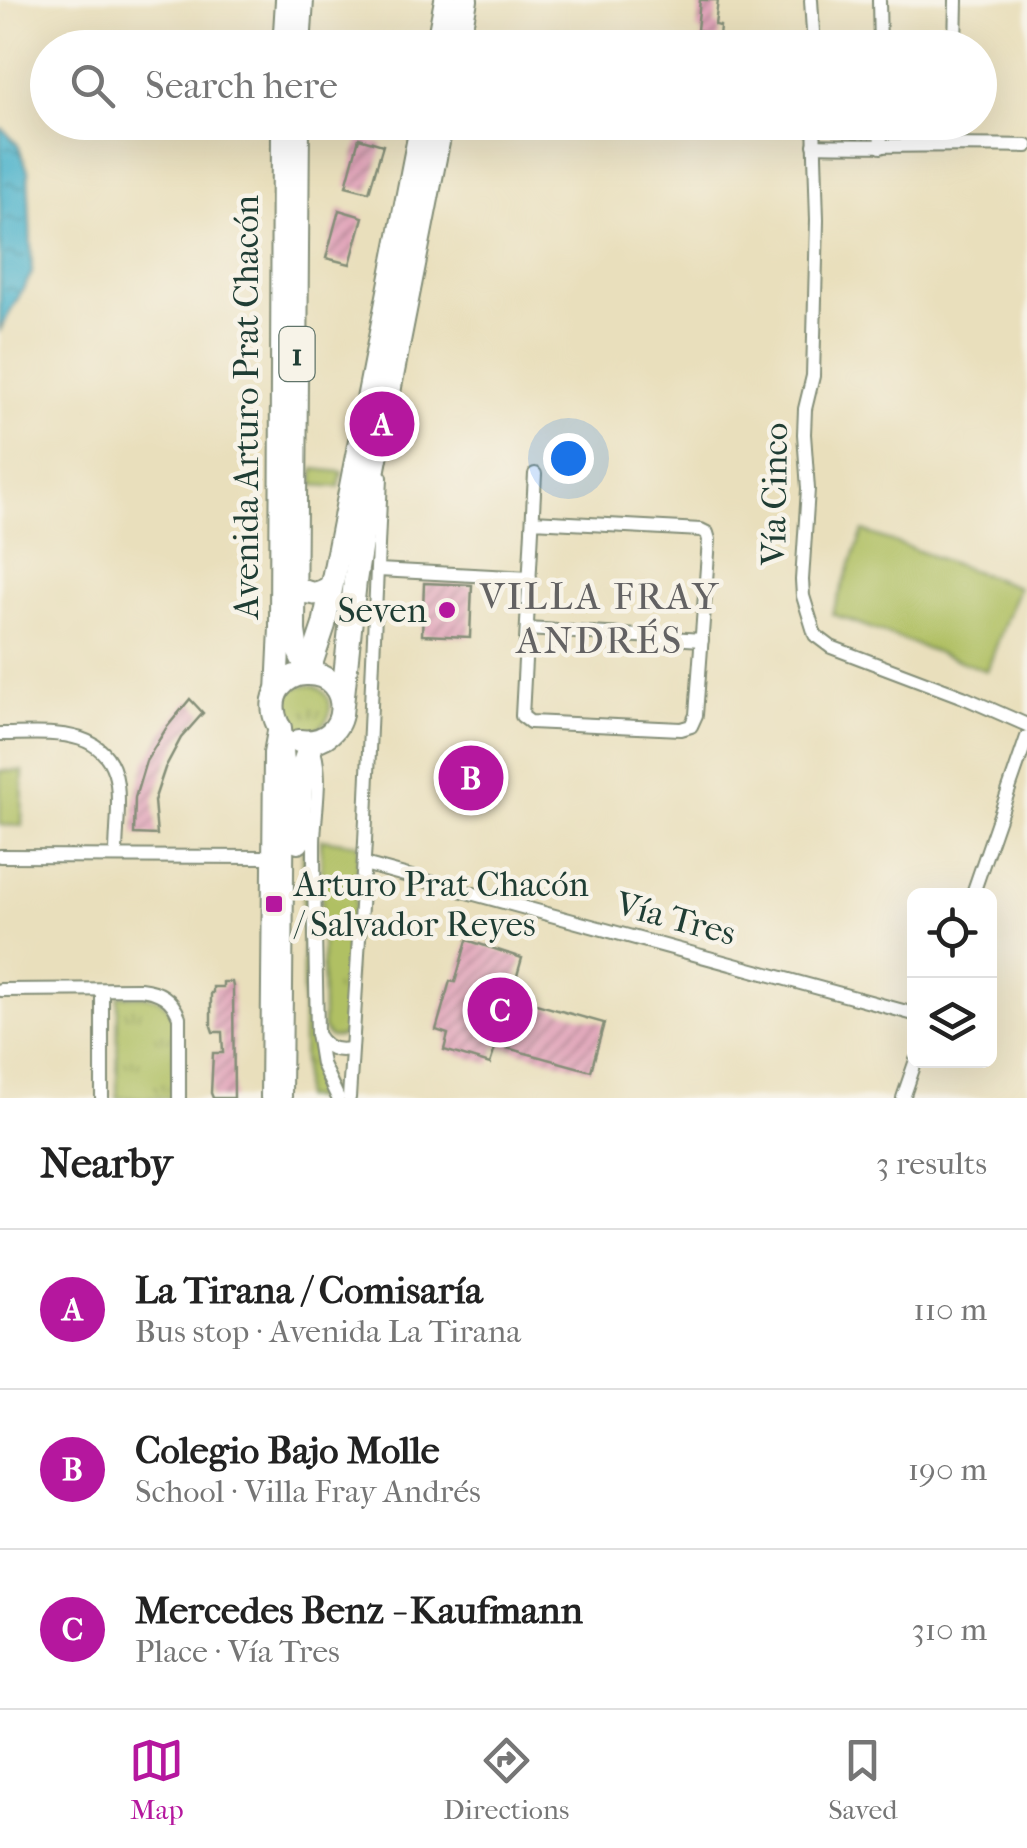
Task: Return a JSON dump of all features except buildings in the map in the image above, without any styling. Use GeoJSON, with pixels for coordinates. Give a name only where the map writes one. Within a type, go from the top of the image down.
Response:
{"type":"FeatureCollection","features":[{"type":"Feature","properties":{"kind":"highway"},"geometry":{"type":"LineString","coordinates":[[440,30],[446,0]]}},
{"type":"Feature","properties":{"kind":"highway"},"geometry":{"type":"LineString","coordinates":[[460,30],[466,0]]}},
{"type":"Feature","properties":{"kind":"highway"},"geometry":{"type":"LineString","coordinates":[[308,674],[320,641],[418,140]]}},
{"type":"Feature","properties":{"kind":"highway"},"geometry":{"type":"LineString","coordinates":[[279,726],[293,739],[311,742],[332,732],[340,719],[361,540],[438,140]]}},
{"type":"Feature","properties":{"kind":"highway"},"geometry":{"type":"LineString","coordinates":[[295,585],[312,594],[331,586]]}},
{"type":"Feature","properties":{"kind":"highway"},"geometry":{"type":"LineString","coordinates":[[277,692],[290,678],[308,674],[329,681],[342,705]]}},
{"type":"Feature","properties":{"kind":"highway","name":"Avenida Arturo Prat Chacón"},"geometry":{"type":"LineString","coordinates":[[277,692],[273,706],[283,762],[280,1098]]}},
{"type":"Feature","properties":{"kind":"highway"},"geometry":{"type":"LineString","coordinates":[[296,1098],[298,824],[303,762],[311,742]]}},
{"type":"Feature","properties":{"kind":"main road"},"geometry":{"type":"LineString","coordinates":[[284,30],[286,0]]}},
{"type":"Feature","properties":{"kind":"main road"},"geometry":{"type":"LineString","coordinates":[[301,30],[303,0]]}},
{"type":"Feature","properties":{"kind":"main road","name":"Avenida Arturo Prat Chacón"},"geometry":{"type":"LineString","coordinates":[[277,692],[282,140]]}},
{"type":"Feature","properties":{"kind":"main road","name":"Avenida Arturo Prat Chacón"},"geometry":{"type":"LineString","coordinates":[[298,140],[296,642],[308,674]]}},
{"type":"Feature","properties":{"kind":"street"},"geometry":{"type":"LineString","coordinates":[[812,0],[813,30]]}},
{"type":"Feature","properties":{"kind":"street"},"geometry":{"type":"LineString","coordinates":[[879,0],[880,30]]}},
{"type":"Feature","properties":{"kind":"street"},"geometry":{"type":"LineString","coordinates":[[955,30],[956,0]]}},
{"type":"Feature","properties":{"kind":"street","name":"Vía Cinco"},"geometry":{"type":"LineString","coordinates":[[814,140],[817,220],[813,376],[805,408],[808,489],[802,580],[814,634],[832,647],[1027,725]]}},
{"type":"Feature","properties":{"kind":"street"},"geometry":{"type":"LineString","coordinates":[[881,140],[881,147]]}},
{"type":"Feature","properties":{"kind":"street"},"geometry":{"type":"LineString","coordinates":[[814,145],[1027,146]]}},
{"type":"Feature","properties":{"kind":"street"},"geometry":{"type":"LineString","coordinates":[[349,1098],[364,864],[382,430]]}},
{"type":"Feature","properties":{"kind":"street"},"geometry":{"type":"LineString","coordinates":[[533,522],[704,531],[709,540],[696,720],[688,728],[524,719],[522,712],[533,522],[536,474]]}},
{"type":"Feature","properties":{"kind":"street"},"geometry":{"type":"LineString","coordinates":[[378,570],[530,578]]}},
{"type":"Feature","properties":{"kind":"street"},"geometry":{"type":"LineString","coordinates":[[527,629],[702,640]]}},
{"type":"Feature","properties":{"kind":"street","name":"Avenida Arturo Prat Chacón"},"geometry":{"type":"LineString","coordinates":[[267,1098],[270,747],[279,726]]}},
{"type":"Feature","properties":{"kind":"street"},"geometry":{"type":"LineString","coordinates":[[0,734],[66,734],[90,741],[113,764],[118,786],[116,855]]}},
{"type":"Feature","properties":{"kind":"street"},"geometry":{"type":"LineString","coordinates":[[975,888],[1027,736]]}},
{"type":"Feature","properties":{"kind":"street"},"geometry":{"type":"LineString","coordinates":[[311,742],[319,774],[314,860],[317,1033],[322,1064],[338,1098]]}},
{"type":"Feature","properties":{"kind":"street"},"geometry":{"type":"LineString","coordinates":[[0,856],[269,857]]}},
{"type":"Feature","properties":{"kind":"street","name":"Vía Tres"},"geometry":{"type":"LineString","coordinates":[[364,864],[907,1012]]}},
{"type":"Feature","properties":{"kind":"street"},"geometry":{"type":"LineString","coordinates":[[0,990],[148,990],[167,998],[180,1023],[179,1098]]}},
{"type":"Feature","properties":{"kind":"street"},"geometry":{"type":"LineString","coordinates":[[102,990],[102,1098]]}},
{"type":"Feature","properties":{"kind":"street"},"geometry":{"type":"LineString","coordinates":[[317,1033],[329,1048],[352,1048]]}},
{"type":"Feature","properties":{"kind":"street"},"geometry":{"type":"LineString","coordinates":[[903,1098],[913,1068]]}},
{"type":"Feature","properties":{"kind":"green space"},"geometry":{"type":"Polygon","coordinates":[[[314,469],[342,472],[339,487],[313,485],[314,469]]]}},
{"type":"Feature","properties":{"kind":"green space"},"geometry":{"type":"Polygon","coordinates":[[[863,531],[1018,587],[987,671],[832,614],[863,531]]]}},
{"type":"Feature","properties":{"kind":"green space"},"geometry":{"type":"Polygon","coordinates":[[[307,685],[323,692],[330,708],[323,724],[307,731],[291,724],[284,708],[291,692],[307,685]]]}},
{"type":"Feature","properties":{"kind":"green space"},"geometry":{"type":"Polygon","coordinates":[[[0,771],[23,771],[22,826],[0,825],[0,771]]]}},
{"type":"Feature","properties":{"kind":"green space"},"geometry":{"type":"Polygon","coordinates":[[[321,839],[359,844],[355,911],[347,940],[351,969],[347,1030],[337,1037],[329,1037],[323,1029],[321,839]]]}},
{"type":"Feature","properties":{"kind":"green space"},"geometry":{"type":"Polygon","coordinates":[[[303,844],[308,844],[310,965],[306,1011],[311,1020],[315,1062],[332,1098],[303,1098],[303,844]]]}},
{"type":"Feature","properties":{"kind":"green space"},"geometry":{"type":"Polygon","coordinates":[[[118,996],[152,997],[170,1011],[174,1021],[174,1098],[117,1098],[118,996]]]}},
{"type":"Feature","properties":{"kind":"water"},"geometry":{"type":"Polygon","coordinates":[[[0,129],[18,145],[28,170],[32,273],[0,330],[0,129]]]}},
{"type":"Feature","properties":{"kind":"place","name":"La Tirana / Comisaría"},"geometry":{"type":"Point","coordinates":[382,424]}},
{"type":"Feature","properties":{"kind":"place","name":"Seven"},"geometry":{"type":"Point","coordinates":[447,610]}},
{"type":"Feature","properties":{"kind":"place","name":"Colegio Bajo Molle"},"geometry":{"type":"Point","coordinates":[471,778]}},
{"type":"Feature","properties":{"kind":"place","name":"Arturo Prat Chacón / Salvador Reyes"},"geometry":{"type":"Point","coordinates":[274,904]}},
{"type":"Feature","properties":{"kind":"place","name":"Mercedes Benz - Kaufmann"},"geometry":{"type":"Point","coordinates":[500,1010]}},
{"type":"Feature","properties":{"kind":"district","name":"VILLA FRAY ANDRÉS"},"geometry":{"type":"Point","coordinates":[600,618]}}]}
